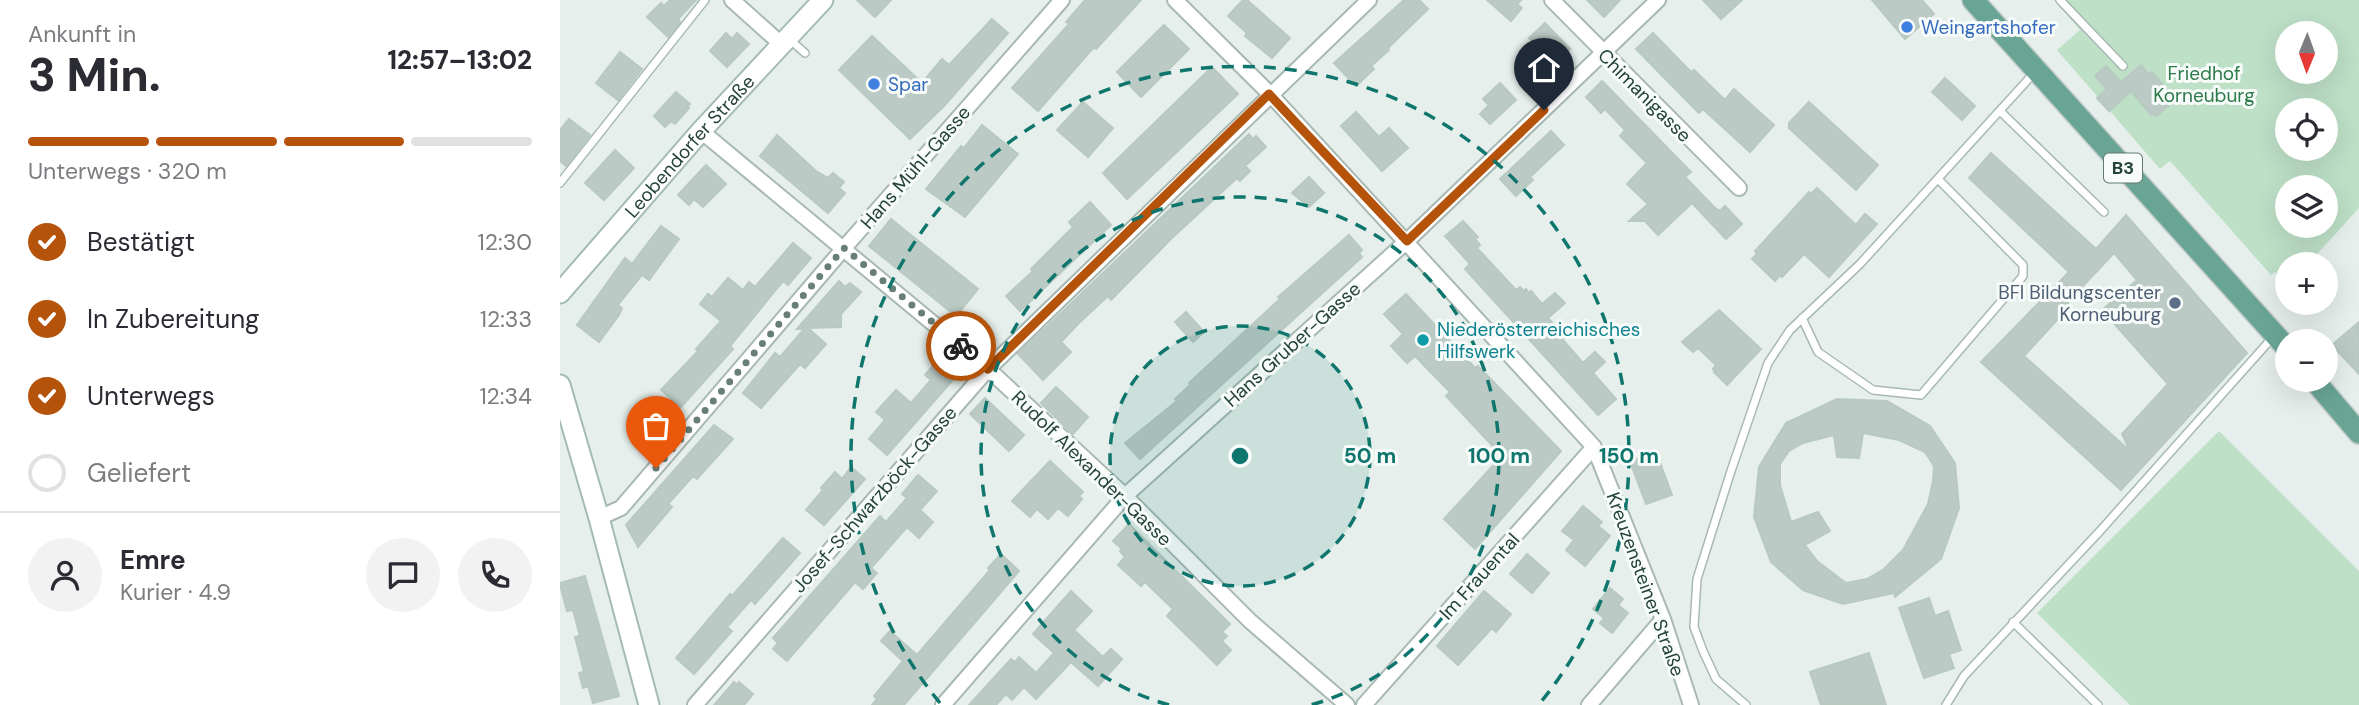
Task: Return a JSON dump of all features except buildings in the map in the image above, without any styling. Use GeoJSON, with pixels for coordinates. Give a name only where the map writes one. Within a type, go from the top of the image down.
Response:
{"type":"FeatureCollection","features":[{"type":"Feature","properties":{"kind":"main road","name":"Leobendorfer Straße"},"geometry":{"type":"LineString","coordinates":[[560,293],[701,131],[823,0]]}},
{"type":"Feature","properties":{"kind":"main road","name":"B3"},"geometry":{"type":"LineString","coordinates":[[1974,0],[2035,72],[2275,334]]}},
{"type":"Feature","properties":{"kind":"main road"},"geometry":{"type":"LineString","coordinates":[[560,385],[599,517],[649,705]]}},
{"type":"Feature","properties":{"kind":"main road"},"geometry":{"type":"LineString","coordinates":[[2324,392],[2359,433]]}},
{"type":"Feature","properties":{"kind":"street"},"geometry":{"type":"LineString","coordinates":[[732,0],[784,41]]}},
{"type":"Feature","properties":{"kind":"street","name":"Hans Mühl-Gasse"},"geometry":{"type":"LineString","coordinates":[[599,517],[621,508],[1062,0]]}},
{"type":"Feature","properties":{"kind":"street","name":"Kreuzensteiner Straße"},"geometry":{"type":"LineString","coordinates":[[1175,0],[1269,94],[1407,241],[1594,447],[1663,619],[1691,705]]}},
{"type":"Feature","properties":{"kind":"street","name":"Josef-Schwarzböck-Gasse"},"geometry":{"type":"LineString","coordinates":[[695,705],[988,369],[1369,0]]}},
{"type":"Feature","properties":{"kind":"street","name":"Chimanigasse"},"geometry":{"type":"LineString","coordinates":[[1552,0],[1739,188]]}},
{"type":"Feature","properties":{"kind":"street","name":"Hans Gruber-Gasse"},"geometry":{"type":"LineString","coordinates":[[943,705],[1125,496],[1407,241],[1658,0]]}},
{"type":"Feature","properties":{"kind":"street","name":"Rudolf Alexander-Gasse"},"geometry":{"type":"LineString","coordinates":[[701,131],[988,369],[1125,496],[1250,621],[1347,705]]}},
{"type":"Feature","properties":{"kind":"street","name":"Im Frauental"},"geometry":{"type":"LineString","coordinates":[[1364,705],[1594,447]]}},
{"type":"Feature","properties":{"kind":"street"},"geometry":{"type":"LineString","coordinates":[[1589,705],[1663,619]]}},
{"type":"Feature","properties":{"kind":"lane"},"geometry":{"type":"LineString","coordinates":[[560,183],[705,0]]}},
{"type":"Feature","properties":{"kind":"lane"},"geometry":{"type":"LineString","coordinates":[[2060,0],[2123,66]]}},
{"type":"Feature","properties":{"kind":"lane"},"geometry":{"type":"LineString","coordinates":[[784,41],[805,53]]}},
{"type":"Feature","properties":{"kind":"lane"},"geometry":{"type":"LineString","coordinates":[[1746,705],[1716,679],[1694,627],[1697,579],[1762,376],[1785,336],[1860,264],[2035,72]]}},
{"type":"Feature","properties":{"kind":"lane"},"geometry":{"type":"LineString","coordinates":[[2000,111],[2104,212]]}},
{"type":"Feature","properties":{"kind":"lane"},"geometry":{"type":"LineString","coordinates":[[1802,318],[1818,352],[1873,390],[1921,395],[2023,276],[2024,271],[2023,265],[1938,179]]}},
{"type":"Feature","properties":{"kind":"lane"},"geometry":{"type":"LineString","coordinates":[[1946,705],[1965,676],[2014,622],[2275,347]]}},
{"type":"Feature","properties":{"kind":"lane"},"geometry":{"type":"LineString","coordinates":[[2014,622],[2098,705]]}},
{"type":"Feature","properties":{"kind":"green space","name":"Friedhof Korneuburg"},"geometry":{"type":"Polygon","coordinates":[[[2054,0],[2359,0],[2359,208],[2338,231],[2338,175],[2275,175],[2275,238],[2332,238],[2319,252],[2275,252],[2275,272],[2271,275],[2170,161],[2160,169],[2057,50],[2080,30],[2054,0]]]}},
{"type":"Feature","properties":{"kind":"green space"},"geometry":{"type":"Polygon","coordinates":[[[2219,431],[2359,571],[2359,705],[2130,705],[2037,613],[2219,431]]]}},
{"type":"Feature","properties":{"kind":"way so far"},"geometry":{"type":"LineString","coordinates":[[656,468],[844,248],[961,346]]}},
{"type":"Feature","properties":{"kind":"place","name":"Weingartshofer"},"geometry":{"type":"Point","coordinates":[1907,27]}},
{"type":"Feature","properties":{"kind":"place","name":"Spar"},"geometry":{"type":"Point","coordinates":[874,84]}},
{"type":"Feature","properties":{"kind":"place","name":"BFI Bildungscenter Korneuburg"},"geometry":{"type":"Point","coordinates":[2175,303]}},
{"type":"Feature","properties":{"kind":"place","name":"Niederösterreichisches Hilfswerk"},"geometry":{"type":"Point","coordinates":[1423,340]}},
{"type":"Feature","properties":{"kind":"route"},"geometry":{"type":"LineString","coordinates":[[961,346],[988,369],[1269,94],[1407,241],[1544,110]]}}]}
